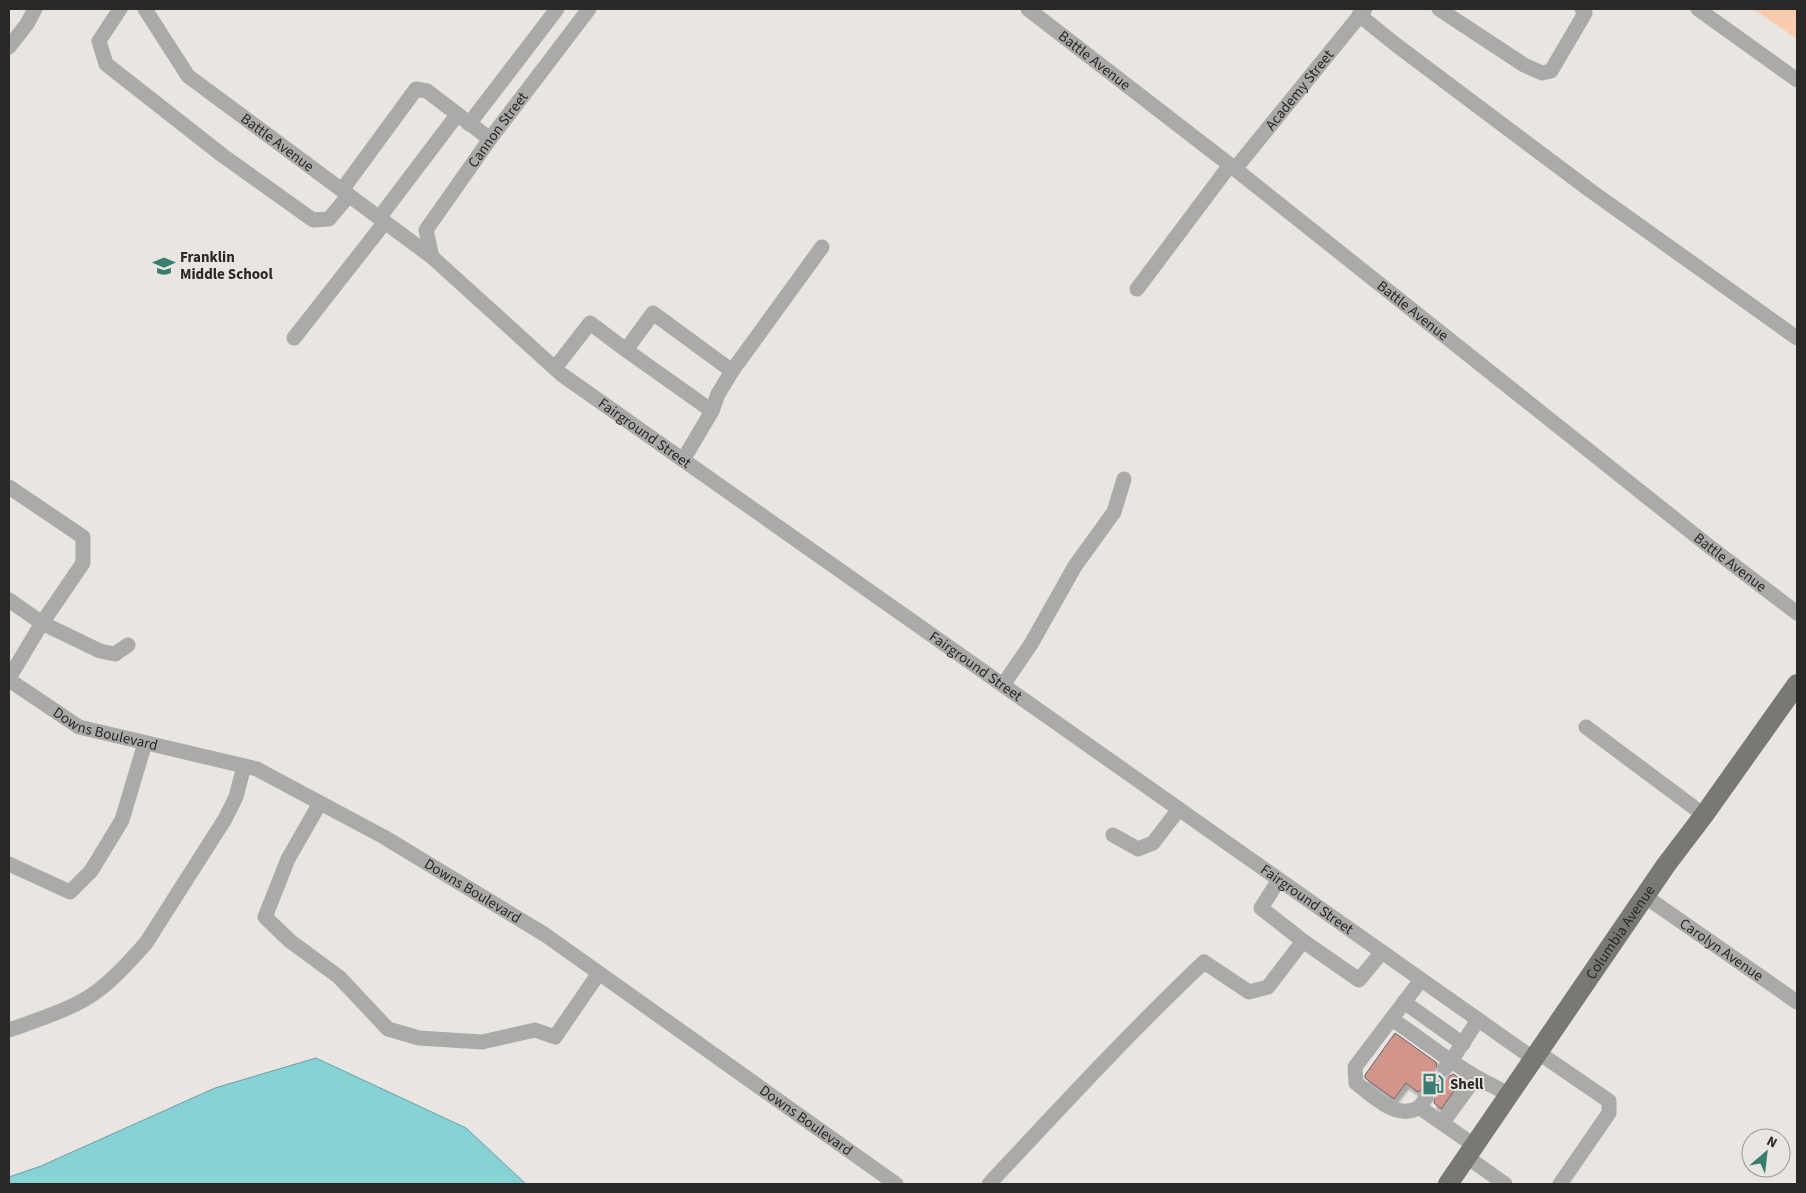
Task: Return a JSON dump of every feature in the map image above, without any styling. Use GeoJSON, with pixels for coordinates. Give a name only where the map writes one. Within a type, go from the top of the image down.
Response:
{"type":"FeatureCollection","features":[{"type":"Feature","properties":{"kind":"main road","name":"Columbia Avenue"},"geometry":{"type":"LineString","coordinates":[[1448,1184],[1646,897],[1666,865],[1797,684]]}},
{"type":"Feature","properties":{"kind":"street"},"geometry":{"type":"LineString","coordinates":[[9,47],[27,24],[35,9]]}},
{"type":"Feature","properties":{"kind":"street"},"geometry":{"type":"LineString","coordinates":[[120,9],[99,41],[106,64],[222,155],[313,220],[329,219],[345,192],[416,89],[427,91],[490,139]]}},
{"type":"Feature","properties":{"kind":"street","name":"Battle Avenue"},"geometry":{"type":"LineString","coordinates":[[145,9],[188,76],[432,257]]}},
{"type":"Feature","properties":{"kind":"street"},"geometry":{"type":"LineString","coordinates":[[294,338],[382,220],[463,119],[557,9]]}},
{"type":"Feature","properties":{"kind":"street","name":"Cannon Street"},"geometry":{"type":"LineString","coordinates":[[432,257],[426,230],[490,139],[589,9]]}},
{"type":"Feature","properties":{"kind":"street","name":"Battle Avenue"},"geometry":{"type":"LineString","coordinates":[[1028,9],[1233,167],[1704,542],[1797,613]]}},
{"type":"Feature","properties":{"kind":"street"},"geometry":{"type":"LineString","coordinates":[[1439,9],[1524,65],[1542,74],[1550,71],[1556,63],[1585,13],[1582,9]]}},
{"type":"Feature","properties":{"kind":"street"},"geometry":{"type":"LineString","coordinates":[[1698,9],[1797,80]]}},
{"type":"Feature","properties":{"kind":"street"},"geometry":{"type":"LineString","coordinates":[[1362,12],[1396,44],[1591,191],[1797,338]]}},
{"type":"Feature","properties":{"kind":"street","name":"Academy Street"},"geometry":{"type":"LineString","coordinates":[[1136,288],[1233,167],[1362,12]]}},
{"type":"Feature","properties":{"kind":"street"},"geometry":{"type":"LineString","coordinates":[[683,460],[712,411],[718,394],[732,371],[822,247]]}},
{"type":"Feature","properties":{"kind":"street","name":"Fairground Street"},"geometry":{"type":"LineString","coordinates":[[432,257],[555,368],[683,460],[1478,1020],[1609,1101],[1609,1113],[1560,1184]]}},
{"type":"Feature","properties":{"kind":"street"},"geometry":{"type":"LineString","coordinates":[[626,350],[653,313],[732,371]]}},
{"type":"Feature","properties":{"kind":"street"},"geometry":{"type":"LineString","coordinates":[[555,368],[590,324],[712,411]]}},
{"type":"Feature","properties":{"kind":"street"},"geometry":{"type":"LineString","coordinates":[[1002,685],[1031,644],[1076,566],[1114,512],[1124,479]]}},
{"type":"Feature","properties":{"kind":"street"},"geometry":{"type":"LineString","coordinates":[[9,487],[83,536],[83,562],[42,623],[9,679]]}},
{"type":"Feature","properties":{"kind":"street"},"geometry":{"type":"LineString","coordinates":[[9,600],[42,623],[100,651],[114,654],[128,645]]}},
{"type":"Feature","properties":{"kind":"street","name":"Downs Boulevard"},"geometry":{"type":"LineString","coordinates":[[9,679],[79,727],[257,769],[384,837],[544,934],[896,1184]]}},
{"type":"Feature","properties":{"kind":"street"},"geometry":{"type":"LineString","coordinates":[[1586,728],[1704,815]]}},
{"type":"Feature","properties":{"kind":"street"},"geometry":{"type":"LineString","coordinates":[[9,864],[70,892],[91,871],[122,820],[145,743]]}},
{"type":"Feature","properties":{"kind":"street"},"geometry":{"type":"LineString","coordinates":[[9,1030],[62,1011],[99,990],[131,961],[146,943],[225,819],[236,797],[244,766]]}},
{"type":"Feature","properties":{"kind":"street"},"geometry":{"type":"LineString","coordinates":[[320,803],[288,859],[265,917],[290,941],[339,977],[388,1029],[420,1038],[482,1042],[535,1030],[555,1037],[599,973]]}},
{"type":"Feature","properties":{"kind":"street"},"geometry":{"type":"LineString","coordinates":[[1114,835],[1138,849],[1153,843],[1179,809]]}},
{"type":"Feature","properties":{"kind":"street"},"geometry":{"type":"LineString","coordinates":[[1279,880],[1261,908],[1303,941],[1359,980],[1382,952]]}},
{"type":"Feature","properties":{"kind":"street","name":"Carolyn Avenue"},"geometry":{"type":"LineString","coordinates":[[1646,897],[1797,1002]]}},
{"type":"Feature","properties":{"kind":"street"},"geometry":{"type":"LineString","coordinates":[[988,1184],[1070,1096],[1204,962],[1248,992],[1268,987],[1303,941]]}},
{"type":"Feature","properties":{"kind":"street"},"geometry":{"type":"LineString","coordinates":[[1421,980],[1355,1067],[1356,1083],[1391,1109],[1406,1112],[1423,1102],[1505,1184]]}},
{"type":"Feature","properties":{"kind":"street"},"geometry":{"type":"LineString","coordinates":[[1404,1002],[1462,1044]]}},
{"type":"Feature","properties":{"kind":"street"},"geometry":{"type":"LineString","coordinates":[[1392,1019],[1448,1064],[1510,1095]]}},
{"type":"Feature","properties":{"kind":"street"},"geometry":{"type":"LineString","coordinates":[[1448,1064],[1478,1020]]}},
{"type":"Feature","properties":{"kind":"street"},"geometry":{"type":"LineString","coordinates":[[1443,1122],[1476,1077]]}},
{"type":"Feature","properties":{"kind":"shaded area"},"geometry":{"type":"Polygon","coordinates":[[[1753,9],[1797,9],[1797,39],[1753,9]]]}},
{"type":"Feature","properties":{"kind":"water"},"geometry":{"type":"Polygon","coordinates":[[[316,1058],[466,1128],[526,1184],[9,1184],[9,1177],[41,1166],[215,1088],[316,1058]]]}},
{"type":"Feature","properties":{"kind":"building"},"geometry":{"type":"Polygon","coordinates":[[[1395,1033],[1437,1063],[1436,1071],[1439,1075],[1448,1077],[1453,1074],[1462,1080],[1441,1109],[1434,1103],[1435,1094],[1428,1089],[1422,1089],[1418,1092],[1406,1083],[1394,1099],[1365,1078],[1365,1075],[1395,1033]]]}},
{"type":"Feature","properties":{"kind":"tunnel"},"geometry":{"type":"LineString","coordinates":[[1426,1098],[1445,1068]]}},
{"type":"Feature","properties":{"kind":"place","name":"Franklin Middle School"},"geometry":{"type":"Point","coordinates":[164,266]}},
{"type":"Feature","properties":{"kind":"place","name":"Shell"},"geometry":{"type":"Point","coordinates":[1433,1084]}}]}
